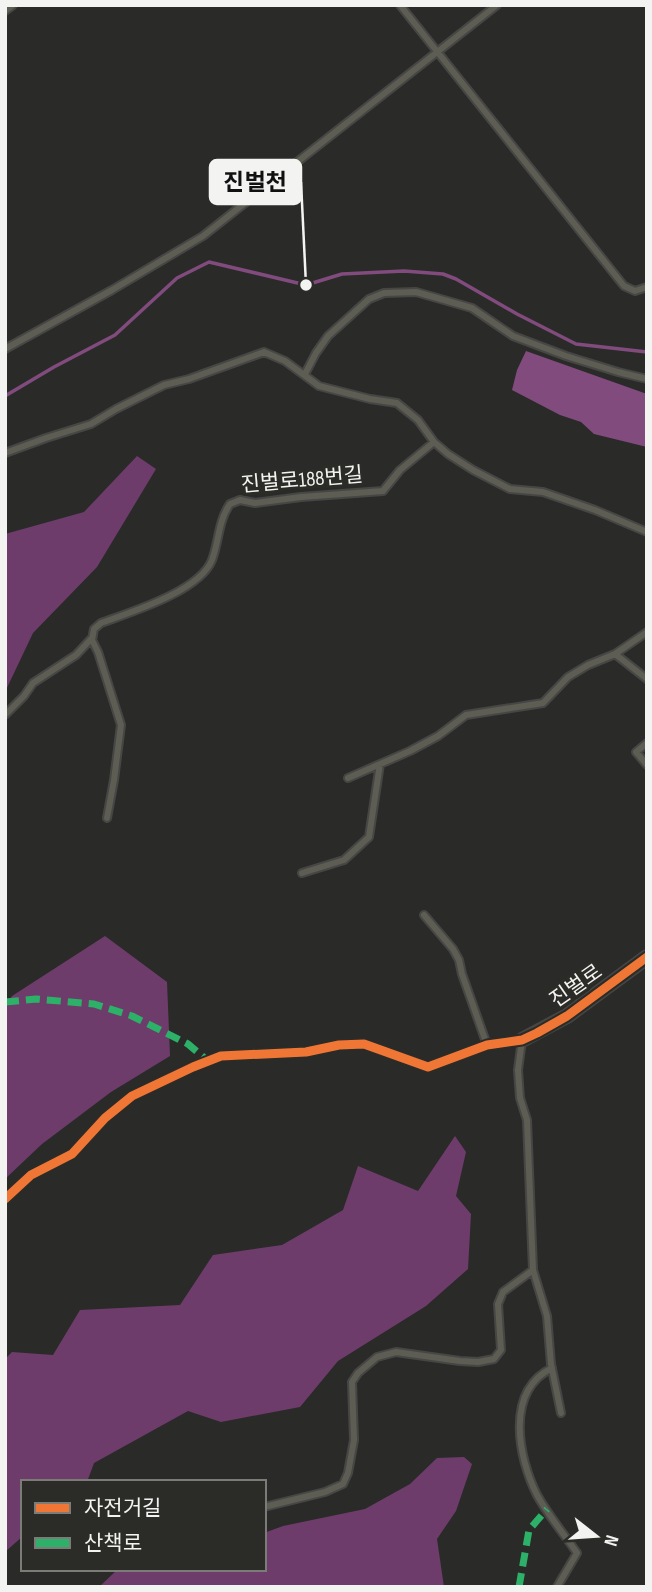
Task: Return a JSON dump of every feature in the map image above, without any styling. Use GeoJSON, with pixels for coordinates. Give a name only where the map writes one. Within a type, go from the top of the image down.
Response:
{"type":"FeatureCollection","features":[{"type":"Feature","properties":{"kind":"street","name":"진벌로"},"geometry":{"type":"LineString","coordinates":[[522,1040],[567,1016],[647,957]]}},
{"type":"Feature","properties":{"kind":"lane"},"geometry":{"type":"LineString","coordinates":[[5,11],[13,5]]}},
{"type":"Feature","properties":{"kind":"lane"},"geometry":{"type":"LineString","coordinates":[[400,5],[624,286],[635,291],[647,287]]}},
{"type":"Feature","properties":{"kind":"lane"},"geometry":{"type":"LineString","coordinates":[[5,349],[203,236],[496,5]]}},
{"type":"Feature","properties":{"kind":"lane"},"geometry":{"type":"LineString","coordinates":[[305,374],[328,336],[369,299],[384,293],[416,292],[472,308],[513,336],[555,352],[618,373],[647,379]]}},
{"type":"Feature","properties":{"kind":"lane"},"geometry":{"type":"LineString","coordinates":[[5,453],[91,424],[164,384],[189,379],[264,352],[285,361],[319,386],[397,403],[418,420],[434,442],[448,454],[510,489],[543,492],[647,532]]}},
{"type":"Feature","properties":{"kind":"lane","name":"진벌로188번길"},"geometry":{"type":"LineString","coordinates":[[92,638],[94,629],[101,624],[183,590],[199,577],[211,563],[221,522],[230,504],[240,500],[255,503],[383,491],[400,470],[434,442]]}},
{"type":"Feature","properties":{"kind":"lane"},"geometry":{"type":"LineString","coordinates":[[348,778],[410,751],[438,736],[466,715],[543,703],[568,677],[615,654],[647,632]]}},
{"type":"Feature","properties":{"kind":"lane"},"geometry":{"type":"LineString","coordinates":[[5,715],[33,684],[76,655],[92,638],[121,724],[107,818]]}},
{"type":"Feature","properties":{"kind":"lane"},"geometry":{"type":"LineString","coordinates":[[615,654],[647,679]]}},
{"type":"Feature","properties":{"kind":"lane"},"geometry":{"type":"LineString","coordinates":[[647,743],[636,752],[647,765]]}},
{"type":"Feature","properties":{"kind":"lane"},"geometry":{"type":"LineString","coordinates":[[302,873],[344,860],[369,837],[380,764]]}},
{"type":"Feature","properties":{"kind":"lane"},"geometry":{"type":"LineString","coordinates":[[424,915],[459,960],[487,1045]]}},
{"type":"Feature","properties":{"kind":"lane","name":"진벌로"},"geometry":{"type":"LineString","coordinates":[[522,1040],[518,1070],[520,1098],[527,1120],[533,1270],[547,1316],[552,1368],[561,1413]]}},
{"type":"Feature","properties":{"kind":"lane"},"geometry":{"type":"LineString","coordinates":[[266,1506],[325,1492],[343,1484],[354,1440],[352,1382],[358,1373],[377,1357],[396,1352],[460,1361],[494,1359],[502,1350],[498,1304],[503,1292],[533,1270]]}},
{"type":"Feature","properties":{"kind":"lane"},"geometry":{"type":"LineString","coordinates":[[552,1368],[525,1394],[521,1440],[524,1461],[538,1495],[577,1553],[557,1587]]}},
{"type":"Feature","properties":{"kind":"shaded area"},"geometry":{"type":"Polygon","coordinates":[[[526,351],[647,394],[647,447],[594,434],[581,422],[560,415],[512,390],[526,351]]]}},
{"type":"Feature","properties":{"kind":"shaded area"},"geometry":{"type":"Polygon","coordinates":[[[137,456],[156,469],[97,567],[33,633],[5,692],[5,534],[84,512],[137,456]]]}},
{"type":"Feature","properties":{"kind":"shaded area"},"geometry":{"type":"Polygon","coordinates":[[[105,936],[167,982],[170,1056],[111,1092],[42,1144],[5,1179],[5,1006],[12,996],[105,936]]]}},
{"type":"Feature","properties":{"kind":"shaded area"},"geometry":{"type":"Polygon","coordinates":[[[455,1136],[466,1152],[456,1196],[471,1214],[468,1269],[426,1306],[338,1361],[300,1407],[221,1422],[188,1411],[94,1463],[88,1480],[21,1480],[21,1538],[5,1552],[5,1359],[12,1352],[53,1355],[80,1310],[180,1305],[213,1255],[282,1245],[343,1210],[358,1166],[418,1191],[455,1136]]]}},
{"type":"Feature","properties":{"kind":"shaded area"},"geometry":{"type":"Polygon","coordinates":[[[464,1457],[472,1464],[456,1511],[437,1539],[444,1587],[99,1587],[116,1571],[266,1571],[266,1532],[283,1526],[365,1509],[410,1484],[437,1458],[464,1457]]]}},
{"type":"Feature","properties":{"kind":"waterway"},"geometry":{"type":"LineString","coordinates":[[5,396],[115,335],[177,278],[209,262],[306,285],[342,274],[404,271],[443,274],[576,344],[647,352]]}},
{"type":"Feature","properties":{"kind":"marked path"},"geometry":{"type":"LineString","coordinates":[[5,1002],[36,999],[94,1004],[132,1016],[188,1044],[208,1061]]}},
{"type":"Feature","properties":{"kind":"marked path"},"geometry":{"type":"LineString","coordinates":[[519,1587],[529,1530],[547,1509]]}},
{"type":"Feature","properties":{"kind":"cycle path"},"geometry":{"type":"LineString","coordinates":[[5,1199],[31,1175],[72,1154],[105,1118],[132,1096],[221,1056],[306,1052],[339,1045],[364,1044],[428,1067],[487,1045],[522,1040],[537,1033],[567,1016],[647,957]]}},
{"type":"Feature","properties":{"kind":"place","name":"진벌천"},"geometry":{"type":"Point","coordinates":[306,285]}}]}
